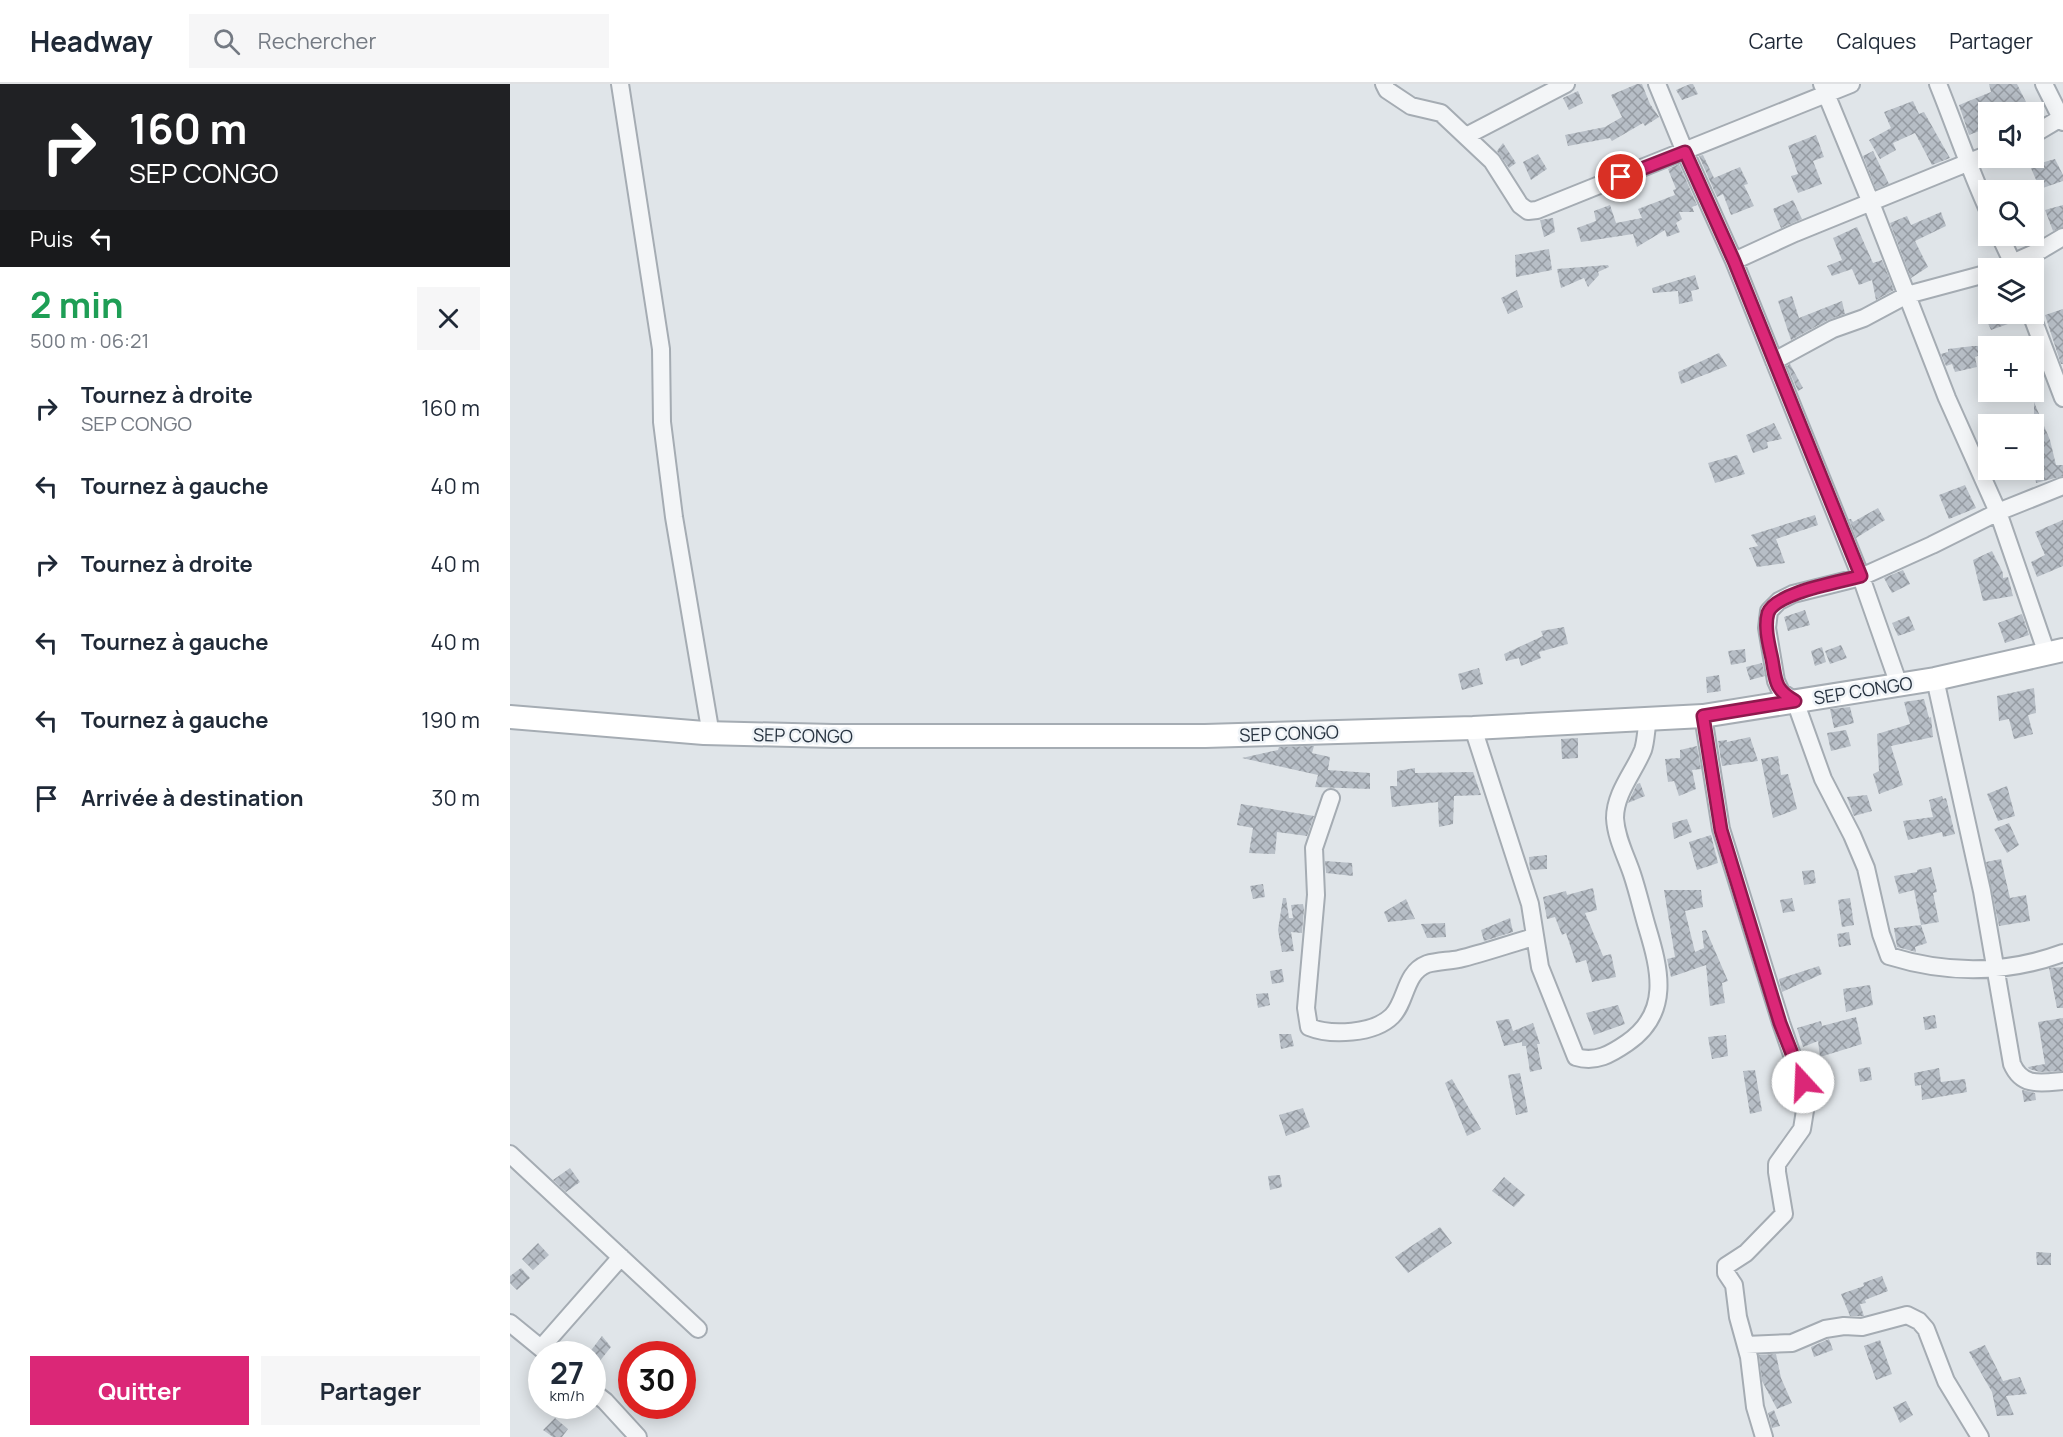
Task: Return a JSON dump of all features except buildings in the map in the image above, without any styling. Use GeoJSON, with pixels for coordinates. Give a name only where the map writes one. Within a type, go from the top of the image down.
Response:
{"type":"FeatureCollection","features":[{"type":"Feature","properties":{"kind":"street"},"geometry":{"type":"LineString","coordinates":[[620,84],[661,349],[662,422],[674,517],[711,734]]}},
{"type":"Feature","properties":{"kind":"street"},"geometry":{"type":"LineString","coordinates":[[1384,84],[1387,90],[1411,106],[1441,113],[1492,161],[1520,204],[1528,211],[1537,210],[1685,152],[1824,89],[1851,84]]}},
{"type":"Feature","properties":{"kind":"street"},"geometry":{"type":"LineString","coordinates":[[1466,136],[1566,84]]}},
{"type":"Feature","properties":{"kind":"street"},"geometry":{"type":"LineString","coordinates":[[1657,84],[1734,261],[1861,576],[1899,685]]}},
{"type":"Feature","properties":{"kind":"street"},"geometry":{"type":"LineString","coordinates":[[1938,84],[1970,162],[1978,189]]}},
{"type":"Feature","properties":{"kind":"street"},"geometry":{"type":"LineString","coordinates":[[2044,84],[2062,120],[2044,129]]}},
{"type":"Feature","properties":{"kind":"street"},"geometry":{"type":"LineString","coordinates":[[1824,89],[1871,202],[1947,398],[1998,512],[2055,652]]}},
{"type":"Feature","properties":{"kind":"street"},"geometry":{"type":"LineString","coordinates":[[1734,261],[1795,233],[1978,159]]}},
{"type":"Feature","properties":{"kind":"street"},"geometry":{"type":"LineString","coordinates":[[2026,258],[2063,237]]}},
{"type":"Feature","properties":{"kind":"street"},"geometry":{"type":"LineString","coordinates":[[1774,361],[1833,329],[1864,318],[1907,295],[1978,276]]}},
{"type":"Feature","properties":{"kind":"street"},"geometry":{"type":"LineString","coordinates":[[2035,324],[2063,398]]}},
{"type":"Feature","properties":{"kind":"street"},"geometry":{"type":"LineString","coordinates":[[2063,486],[1998,512],[1932,545],[1861,576],[1793,594],[1779,601],[1769,611],[1767,628],[1780,692],[1795,701],[1823,779],[1866,868],[1881,934],[1889,956],[1925,965],[1962,970],[1996,970],[2040,961],[2063,953]]}},
{"type":"Feature","properties":{"kind":"street","name":"SEP CONGO"},"geometry":{"type":"LineString","coordinates":[[510,717],[711,734],[833,736],[1205,736],[1473,728],[1703,716],[1935,679],[2055,652]]}},
{"type":"Feature","properties":{"kind":"street"},"geometry":{"type":"LineString","coordinates":[[1935,679],[1982,891],[2012,1064],[2017,1075],[2024,1080],[2063,1081]]}},
{"type":"Feature","properties":{"kind":"street"},"geometry":{"type":"LineString","coordinates":[[1703,716],[1721,830],[1780,1023],[1808,1098],[1802,1130],[1777,1164],[1784,1214],[1746,1254],[1726,1266],[1726,1273],[1734,1285],[1755,1407],[1764,1437]]}},
{"type":"Feature","properties":{"kind":"street"},"geometry":{"type":"LineString","coordinates":[[1473,728],[1530,904],[1540,967],[1576,1057],[1587,1060],[1597,1059],[1615,1051],[1636,1037],[1657,1004],[1659,979],[1655,954],[1633,875],[1617,836],[1615,819],[1616,805],[1644,748],[1648,719]]}},
{"type":"Feature","properties":{"kind":"street"},"geometry":{"type":"LineString","coordinates":[[1331,798],[1314,848],[1316,894],[1306,1008],[1309,1027],[1321,1032],[1336,1033],[1379,1025],[1393,1015],[1405,988],[1418,969],[1428,964],[1457,959],[1534,937]]}},
{"type":"Feature","properties":{"kind":"street"},"geometry":{"type":"LineString","coordinates":[[510,1154],[698,1329]]}},
{"type":"Feature","properties":{"kind":"street"},"geometry":{"type":"LineString","coordinates":[[552,1341],[621,1257]]}},
{"type":"Feature","properties":{"kind":"street"},"geometry":{"type":"LineString","coordinates":[[1746,1345],[1792,1343],[1825,1329],[1844,1326],[1862,1327],[1907,1316],[1919,1321],[1926,1329],[1946,1381],[1980,1437]]}},
{"type":"Feature","properties":{"kind":"street"},"geometry":{"type":"LineString","coordinates":[[510,1323],[532,1341]]}},
{"type":"Feature","properties":{"kind":"street"},"geometry":{"type":"LineString","coordinates":[[606,1402],[638,1437]]}},
{"type":"Feature","properties":{"kind":"route"},"geometry":{"type":"LineString","coordinates":[[1621,177],[1685,152],[1734,261],[1861,576],[1793,594],[1779,601],[1769,611],[1767,628],[1776,681],[1780,692],[1795,701],[1703,716],[1721,830],[1780,1023],[1803,1082]]}}]}
